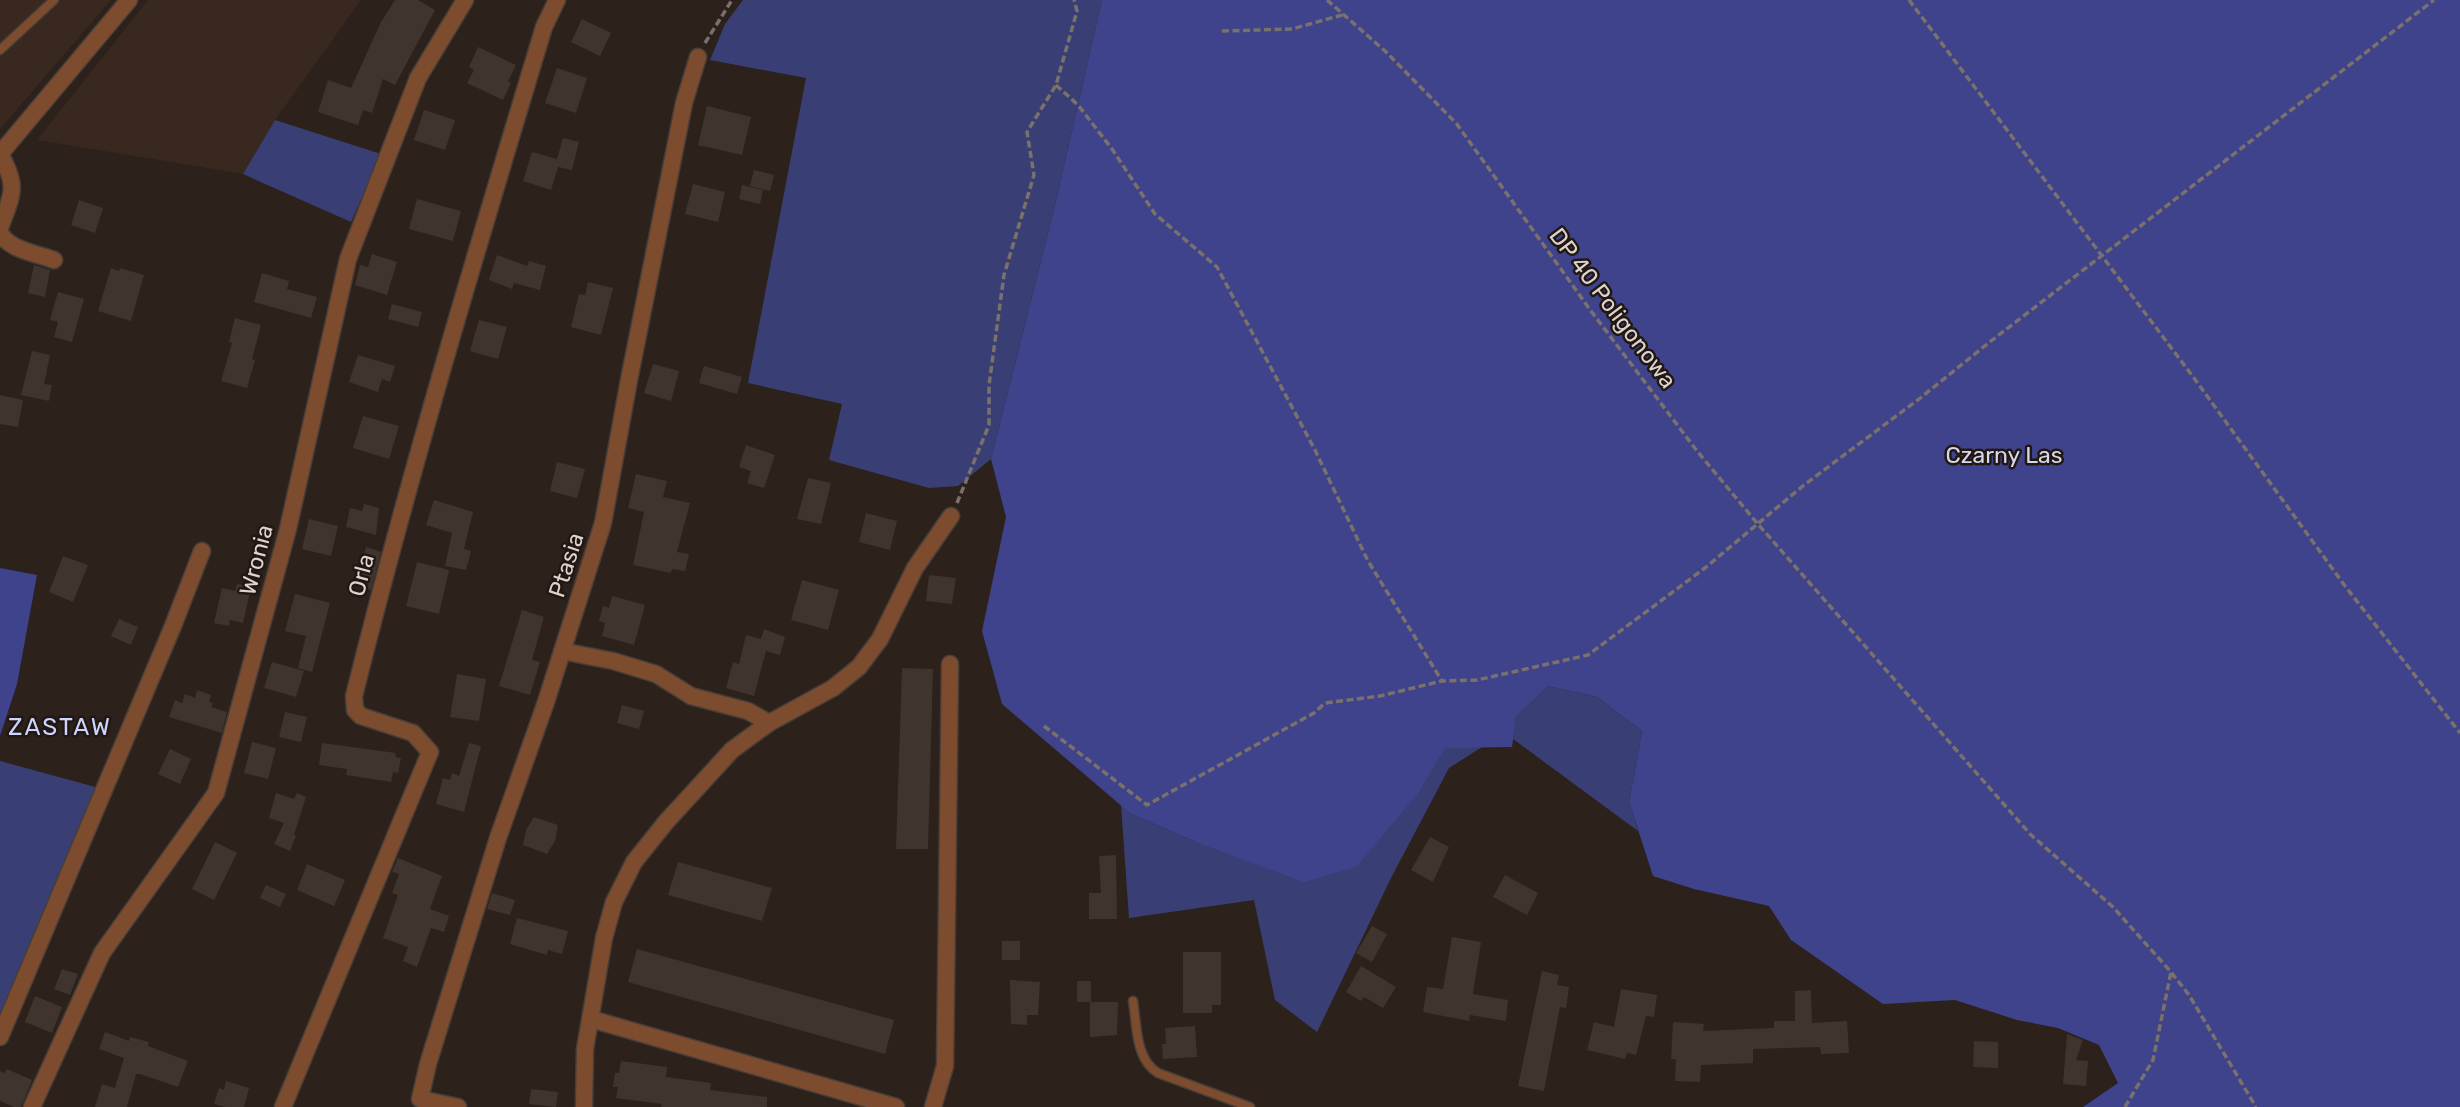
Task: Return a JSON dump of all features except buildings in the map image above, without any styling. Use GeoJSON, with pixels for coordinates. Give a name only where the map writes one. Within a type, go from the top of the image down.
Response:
{"type":"FeatureCollection","features":[{"type":"Feature","properties":{"kind":"street"},"geometry":{"type":"LineString","coordinates":[[54,260],[13,245],[1,234],[13,191],[11,173],[0,154],[129,0]]}},
{"type":"Feature","properties":{"kind":"street","name":"Wronia"},"geometry":{"type":"LineString","coordinates":[[33,1107],[103,953],[216,793],[288,529],[348,259],[418,78],[465,0]]}},
{"type":"Feature","properties":{"kind":"street","name":"Orla"},"geometry":{"type":"LineString","coordinates":[[283,1107],[430,752],[413,733],[361,716],[355,710],[354,696],[385,571],[467,283],[544,27],[557,0]]}},
{"type":"Feature","properties":{"kind":"street","name":"Ptasia"},"geometry":{"type":"LineString","coordinates":[[458,1107],[420,1099],[428,1064],[498,838],[603,523],[684,103],[698,57]]}},
{"type":"Feature","properties":{"kind":"street"},"geometry":{"type":"LineString","coordinates":[[584,1107],[585,1049],[599,964],[614,902],[634,862],[666,821],[719,762],[769,723],[833,688],[859,667],[880,639],[915,568],[951,516]]}},
{"type":"Feature","properties":{"kind":"street"},"geometry":{"type":"LineString","coordinates":[[0,1037],[202,551]]}},
{"type":"Feature","properties":{"kind":"street"},"geometry":{"type":"LineString","coordinates":[[562,651],[613,661],[656,674],[691,696],[748,711],[769,723]]}},
{"type":"Feature","properties":{"kind":"street"},"geometry":{"type":"LineString","coordinates":[[933,1107],[945,1066],[950,664]]}},
{"type":"Feature","properties":{"kind":"street"},"geometry":{"type":"LineString","coordinates":[[591,1019],[896,1107]]}},
{"type":"Feature","properties":{"kind":"lane"},"geometry":{"type":"LineString","coordinates":[[0,50],[54,0]]}},
{"type":"Feature","properties":{"kind":"lane"},"geometry":{"type":"LineString","coordinates":[[1133,1001],[1142,1053],[1147,1065],[1158,1073],[1250,1107]]}},
{"type":"Feature","properties":{"kind":"path"},"geometry":{"type":"LineString","coordinates":[[698,57],[732,0]]}},
{"type":"Feature","properties":{"kind":"path"},"geometry":{"type":"LineString","coordinates":[[951,516],[989,425],[989,385],[1004,275],[1034,175],[1027,132],[1056,85],[1077,11],[1073,0]]}},
{"type":"Feature","properties":{"kind":"path","name":"DP 40 Poligonowa"},"geometry":{"type":"LineString","coordinates":[[1327,0],[1385,51],[1456,123],[1591,312],[1757,523],[2030,834],[2113,906],[2171,972],[2189,995],[2256,1107]]}},
{"type":"Feature","properties":{"kind":"path"},"geometry":{"type":"LineString","coordinates":[[1909,0],[2194,378],[2345,586],[2460,733]]}},
{"type":"Feature","properties":{"kind":"path"},"geometry":{"type":"LineString","coordinates":[[1044,726],[1147,805],[1314,713],[1325,703],[1380,696],[1442,681],[1477,680],[1588,655],[1705,568],[1757,523],[2434,0]]}},
{"type":"Feature","properties":{"kind":"path"},"geometry":{"type":"LineString","coordinates":[[1222,31],[1292,29],[1342,15]]}},
{"type":"Feature","properties":{"kind":"path"},"geometry":{"type":"LineString","coordinates":[[1056,85],[1078,105],[1112,149],[1155,214],[1217,267],[1315,450],[1368,561],[1442,681]]}},
{"type":"Feature","properties":{"kind":"path"},"geometry":{"type":"LineString","coordinates":[[2125,1107],[2153,1060],[2171,972]]}},
{"type":"Feature","properties":{"kind":"shaded area"},"geometry":{"type":"Polygon","coordinates":[[[0,0],[111,0],[0,129],[0,0]]]}},
{"type":"Feature","properties":{"kind":"shaded area"},"geometry":{"type":"Polygon","coordinates":[[[148,0],[361,0],[275,120],[243,174],[37,140],[148,0]]]}},
{"type":"Feature","properties":{"kind":"shaded area"},"geometry":{"type":"Polygon","coordinates":[[[743,0],[1102,0],[1055,205],[991,459],[958,486],[929,488],[829,460],[842,404],[748,383],[806,78],[710,60],[725,24],[743,0]]]}},
{"type":"Feature","properties":{"kind":"shaded area"},"geometry":{"type":"Polygon","coordinates":[[[275,120],[381,154],[351,222],[243,174],[275,120]]]}},
{"type":"Feature","properties":{"kind":"shaded area"},"geometry":{"type":"Polygon","coordinates":[[[1548,686],[1597,697],[1642,731],[1629,802],[1638,831],[1513,739],[1516,717],[1548,686]]]}},
{"type":"Feature","properties":{"kind":"shaded area"},"geometry":{"type":"Polygon","coordinates":[[[1445,747],[1482,747],[1449,768],[1391,878],[1317,1032],[1275,1000],[1254,900],[1129,918],[1121,805],[1131,814],[1196,842],[1420,791],[1445,747]]]}},
{"type":"Feature","properties":{"kind":"shaded area"},"geometry":{"type":"Polygon","coordinates":[[[0,761],[99,788],[0,1021],[0,761]]]}},
{"type":"Feature","properties":{"kind":"green space","name":"Czarny Las"},"geometry":{"type":"Polygon","coordinates":[[[1102,0],[2460,0],[2460,1107],[2083,1107],[2118,1083],[2099,1045],[2058,1028],[2017,1020],[1955,1000],[1883,1004],[1791,940],[1769,906],[1694,889],[1653,876],[1629,802],[1642,731],[1597,697],[1548,686],[1516,717],[1512,747],[1445,748],[1420,791],[1356,867],[1304,882],[1196,842],[1131,814],[1002,704],[982,631],[1006,517],[991,459],[1055,205],[1102,0]]]}},
{"type":"Feature","properties":{"kind":"green space"},"geometry":{"type":"Polygon","coordinates":[[[0,568],[37,575],[17,684],[0,736],[0,568]]]}},
{"type":"Feature","properties":{"kind":"district","name":"ZASTAW"},"geometry":{"type":"Point","coordinates":[60,727]}}]}
